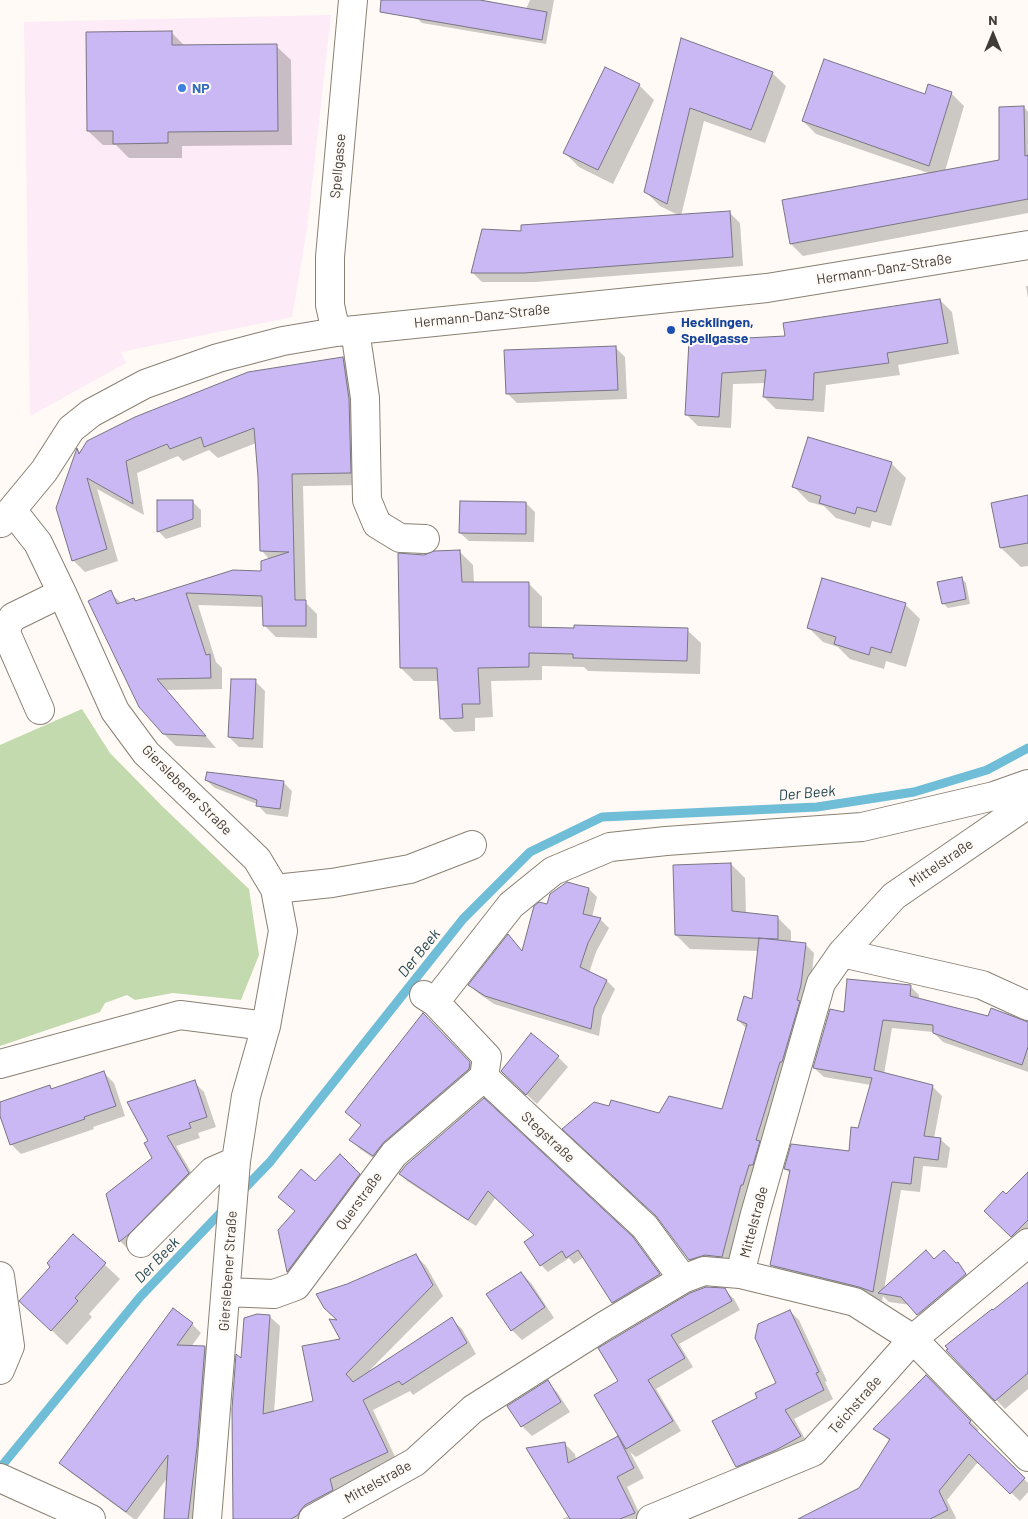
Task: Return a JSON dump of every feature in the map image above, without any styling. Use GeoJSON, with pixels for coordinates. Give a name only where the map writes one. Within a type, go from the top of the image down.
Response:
{"type":"FeatureCollection","features":[{"type":"Feature","properties":{"kind":"street","name":"Spellgasse"},"geometry":{"type":"LineString","coordinates":[[353,0],[330,257],[330,305],[345,331],[366,398],[367,500],[378,524],[400,538],[425,539]]}},
{"type":"Feature","properties":{"kind":"street","name":"Hermann-Danz-Straße"},"geometry":{"type":"LineString","coordinates":[[6,517],[44,471],[71,429],[91,413],[144,384],[218,358],[283,341],[345,331],[767,288],[1028,245]]}},
{"type":"Feature","properties":{"kind":"street","name":"Gierslebener Straße"},"geometry":{"type":"LineString","coordinates":[[6,517],[38,543],[115,711],[146,753],[257,859],[275,889],[283,932],[266,1026],[246,1096],[236,1166],[207,1519]]}},
{"type":"Feature","properties":{"kind":"street"},"geometry":{"type":"LineString","coordinates":[[40,710],[7,635],[7,625],[13,617],[62,593]]}},
{"type":"Feature","properties":{"kind":"street"},"geometry":{"type":"LineString","coordinates":[[484,1077],[487,1057],[430,998],[511,905],[552,871],[610,847],[862,827],[994,796],[1028,784]]}},
{"type":"Feature","properties":{"kind":"street","name":"Mittelstraße"},"geometry":{"type":"LineString","coordinates":[[313,1519],[415,1462],[473,1409],[604,1326],[683,1279],[704,1271],[740,1274],[755,1214],[822,983],[842,953],[894,896],[1028,804]]}},
{"type":"Feature","properties":{"kind":"street"},"geometry":{"type":"LineString","coordinates":[[275,889],[332,883],[410,869],[472,845]]}},
{"type":"Feature","properties":{"kind":"street"},"geometry":{"type":"LineString","coordinates":[[842,953],[982,985],[1028,1006]]}},
{"type":"Feature","properties":{"kind":"street"},"geometry":{"type":"LineString","coordinates":[[0,1064],[180,1014],[266,1026]]}},
{"type":"Feature","properties":{"kind":"street","name":"Stegstraße"},"geometry":{"type":"LineString","coordinates":[[484,1077],[645,1227],[683,1279]]}},
{"type":"Feature","properties":{"kind":"street","name":"Querstraße"},"geometry":{"type":"LineString","coordinates":[[226,1292],[274,1294],[296,1286],[394,1154],[484,1077]]}},
{"type":"Feature","properties":{"kind":"street"},"geometry":{"type":"LineString","coordinates":[[141,1243],[213,1171],[236,1166]]}},
{"type":"Feature","properties":{"kind":"street","name":"Teichstraße"},"geometry":{"type":"LineString","coordinates":[[651,1519],[813,1452],[913,1339],[1028,1242]]}},
{"type":"Feature","properties":{"kind":"street"},"geometry":{"type":"LineString","coordinates":[[740,1274],[855,1302],[913,1339],[1028,1457]]}},
{"type":"Feature","properties":{"kind":"street"},"geometry":{"type":"LineString","coordinates":[[0,1276],[10,1346],[0,1370]]}},
{"type":"Feature","properties":{"kind":"street"},"geometry":{"type":"LineString","coordinates":[[10,1482],[91,1519]]}},
{"type":"Feature","properties":{"kind":"shaded area"},"geometry":{"type":"Polygon","coordinates":[[[331,15],[307,229],[292,317],[121,352],[126,363],[30,416],[24,22],[331,15]]]}},
{"type":"Feature","properties":{"kind":"green space"},"geometry":{"type":"Polygon","coordinates":[[[82,709],[110,753],[162,806],[249,889],[259,955],[241,1000],[173,993],[135,1000],[127,995],[105,1003],[100,1012],[0,1046],[0,745],[82,709]]]}},
{"type":"Feature","properties":{"kind":"building"},"geometry":{"type":"Polygon","coordinates":[[[381,0],[480,0],[547,12],[542,40],[380,12],[381,0]]]}},
{"type":"Feature","properties":{"kind":"building","name":"NP"},"geometry":{"type":"Polygon","coordinates":[[[172,31],[172,45],[277,44],[278,131],[168,132],[168,143],[113,144],[113,131],[87,131],[86,32],[172,31]]]}},
{"type":"Feature","properties":{"kind":"building"},"geometry":{"type":"Polygon","coordinates":[[[681,38],[773,72],[751,130],[690,108],[667,204],[644,192],[681,38]]]}},
{"type":"Feature","properties":{"kind":"building"},"geometry":{"type":"Polygon","coordinates":[[[824,59],[925,94],[928,84],[952,92],[929,166],[802,121],[824,59]]]}},
{"type":"Feature","properties":{"kind":"building"},"geometry":{"type":"Polygon","coordinates":[[[605,67],[640,84],[598,170],[563,153],[605,67]]]}},
{"type":"Feature","properties":{"kind":"building"},"geometry":{"type":"Polygon","coordinates":[[[1024,106],[1025,156],[1028,155],[1028,199],[790,244],[782,200],[999,160],[999,107],[1024,106]]]}},
{"type":"Feature","properties":{"kind":"building"},"geometry":{"type":"Polygon","coordinates":[[[730,211],[733,257],[524,273],[471,273],[482,229],[521,231],[521,225],[730,211]]]}},
{"type":"Feature","properties":{"kind":"building"},"geometry":{"type":"Polygon","coordinates":[[[940,299],[948,343],[887,353],[889,363],[814,373],[813,400],[763,397],[766,370],[722,373],[719,417],[685,415],[689,341],[785,336],[783,323],[940,299]]]}},
{"type":"Feature","properties":{"kind":"building"},"geometry":{"type":"Polygon","coordinates":[[[616,346],[618,390],[506,394],[504,350],[616,346]]]}},
{"type":"Feature","properties":{"kind":"building"},"geometry":{"type":"Polygon","coordinates":[[[343,357],[349,399],[351,473],[292,474],[295,600],[306,600],[306,626],[263,626],[262,596],[186,593],[206,655],[210,654],[211,678],[157,679],[206,736],[163,734],[139,707],[88,601],[111,590],[117,604],[134,598],[135,601],[233,570],[261,571],[261,561],[289,552],[260,551],[258,477],[254,428],[204,447],[201,437],[170,449],[167,444],[126,461],[133,504],[87,478],[107,549],[72,561],[56,508],[77,448],[79,454],[87,441],[135,417],[248,372],[343,357]]]}},
{"type":"Feature","properties":{"kind":"building"},"geometry":{"type":"Polygon","coordinates":[[[808,437],[892,462],[876,512],[857,507],[855,514],[819,503],[821,496],[792,487],[808,437]]]}},
{"type":"Feature","properties":{"kind":"building"},"geometry":{"type":"Polygon","coordinates":[[[1028,495],[1028,543],[1000,548],[991,503],[1028,495]]]}},
{"type":"Feature","properties":{"kind":"building"},"geometry":{"type":"Polygon","coordinates":[[[157,500],[193,500],[193,519],[157,532],[157,500]]]}},
{"type":"Feature","properties":{"kind":"building"},"geometry":{"type":"Polygon","coordinates":[[[460,501],[526,502],[526,534],[459,533],[460,501]]]}},
{"type":"Feature","properties":{"kind":"building"},"geometry":{"type":"Polygon","coordinates":[[[460,550],[462,582],[529,582],[529,627],[574,628],[574,625],[688,628],[687,661],[573,658],[573,654],[529,653],[529,667],[478,668],[480,704],[462,704],[463,718],[440,719],[437,668],[400,668],[398,553],[424,555],[434,551],[460,550]]]}},
{"type":"Feature","properties":{"kind":"building"},"geometry":{"type":"Polygon","coordinates":[[[962,577],[966,599],[942,604],[937,582],[962,577]]]}},
{"type":"Feature","properties":{"kind":"building"},"geometry":{"type":"Polygon","coordinates":[[[822,578],[906,603],[891,653],[871,647],[869,655],[834,644],[836,637],[807,628],[822,578]]]}},
{"type":"Feature","properties":{"kind":"building"},"geometry":{"type":"Polygon","coordinates":[[[231,679],[256,679],[253,739],[228,737],[231,679]]]}},
{"type":"Feature","properties":{"kind":"building"},"geometry":{"type":"Polygon","coordinates":[[[207,772],[284,781],[280,809],[256,806],[257,800],[205,780],[207,772]]]}},
{"type":"Feature","properties":{"kind":"building"},"geometry":{"type":"Polygon","coordinates":[[[731,863],[732,911],[778,916],[778,939],[675,935],[673,865],[731,863]]]}},
{"type":"Feature","properties":{"kind":"building"},"geometry":{"type":"Polygon","coordinates":[[[567,882],[589,888],[583,914],[601,918],[588,943],[580,967],[607,980],[594,1008],[591,1029],[485,996],[468,985],[508,934],[522,951],[534,906],[539,902],[547,904],[550,894],[567,882]]]}},
{"type":"Feature","properties":{"kind":"building"},"geometry":{"type":"Polygon","coordinates":[[[759,938],[806,943],[801,985],[797,1000],[800,1001],[756,1140],[760,1141],[753,1165],[749,1165],[743,1185],[741,1185],[722,1257],[705,1255],[689,1260],[656,1216],[562,1129],[594,1102],[609,1106],[611,1100],[659,1113],[669,1096],[722,1109],[747,1024],[737,1020],[744,996],[752,999],[759,938]]]}},
{"type":"Feature","properties":{"kind":"building"},"geometry":{"type":"Polygon","coordinates":[[[847,979],[911,985],[910,996],[988,1016],[991,1008],[1028,1022],[1028,1047],[1022,1065],[933,1033],[933,1025],[883,1020],[874,1070],[933,1085],[924,1136],[941,1138],[938,1160],[914,1157],[911,1184],[892,1182],[873,1292],[770,1265],[790,1170],[784,1169],[791,1144],[849,1151],[851,1127],[858,1128],[872,1078],[813,1068],[830,1009],[844,1012],[847,979]]]}},
{"type":"Feature","properties":{"kind":"building"},"geometry":{"type":"Polygon","coordinates":[[[423,1013],[470,1062],[469,1069],[384,1142],[373,1156],[349,1140],[361,1125],[345,1112],[423,1013]]]}},
{"type":"Feature","properties":{"kind":"building"},"geometry":{"type":"Polygon","coordinates":[[[531,1033],[559,1056],[526,1095],[501,1071],[531,1033]]]}},
{"type":"Feature","properties":{"kind":"building"},"geometry":{"type":"Polygon","coordinates":[[[104,1071],[116,1106],[10,1145],[0,1116],[0,1102],[50,1085],[51,1089],[104,1071]]]}},
{"type":"Feature","properties":{"kind":"building"},"geometry":{"type":"Polygon","coordinates":[[[195,1080],[207,1117],[189,1123],[191,1128],[167,1136],[189,1173],[119,1242],[106,1194],[152,1158],[144,1143],[148,1141],[127,1102],[195,1080]]]}},
{"type":"Feature","properties":{"kind":"building"},"geometry":{"type":"Polygon","coordinates":[[[484,1098],[633,1237],[660,1274],[612,1303],[578,1250],[566,1258],[562,1251],[540,1266],[524,1242],[534,1235],[488,1191],[468,1220],[399,1174],[406,1165],[484,1098]]]}},
{"type":"Feature","properties":{"kind":"building"},"geometry":{"type":"Polygon","coordinates":[[[340,1154],[360,1174],[287,1272],[278,1230],[295,1211],[278,1197],[301,1169],[315,1181],[340,1154]]]}},
{"type":"Feature","properties":{"kind":"building"},"geometry":{"type":"Polygon","coordinates":[[[1028,1172],[1028,1220],[1011,1237],[984,1211],[1003,1191],[1006,1194],[1028,1172]]]}},
{"type":"Feature","properties":{"kind":"building"},"geometry":{"type":"Polygon","coordinates":[[[73,1234],[106,1263],[75,1298],[78,1301],[51,1331],[19,1301],[50,1267],[47,1263],[73,1234]]]}},
{"type":"Feature","properties":{"kind":"building"},"geometry":{"type":"Polygon","coordinates":[[[926,1250],[934,1259],[944,1250],[956,1263],[958,1262],[966,1274],[917,1315],[901,1297],[878,1293],[926,1250]]]}},
{"type":"Feature","properties":{"kind":"building"},"geometry":{"type":"Polygon","coordinates":[[[416,1254],[433,1285],[346,1374],[353,1382],[452,1317],[467,1343],[402,1385],[399,1381],[363,1400],[388,1452],[330,1479],[333,1490],[305,1505],[298,1515],[291,1519],[233,1519],[232,1409],[236,1354],[241,1358],[244,1318],[257,1314],[270,1315],[263,1414],[313,1401],[302,1346],[340,1339],[329,1319],[337,1320],[324,1308],[316,1294],[347,1284],[416,1254]]]}},
{"type":"Feature","properties":{"kind":"building"},"geometry":{"type":"Polygon","coordinates":[[[521,1272],[545,1307],[511,1331],[486,1294],[521,1272]]]}},
{"type":"Feature","properties":{"kind":"building"},"geometry":{"type":"Polygon","coordinates":[[[1028,1282],[1028,1373],[995,1401],[946,1350],[948,1349],[945,1346],[1028,1282]]]}},
{"type":"Feature","properties":{"kind":"building"},"geometry":{"type":"Polygon","coordinates":[[[706,1287],[725,1288],[732,1301],[671,1335],[685,1358],[648,1380],[673,1421],[626,1449],[594,1395],[618,1381],[598,1348],[690,1293],[706,1287]]]}},
{"type":"Feature","properties":{"kind":"building"},"geometry":{"type":"Polygon","coordinates":[[[173,1308],[193,1323],[177,1345],[205,1346],[197,1447],[188,1519],[164,1519],[168,1455],[126,1512],[59,1463],[173,1308]]]}},
{"type":"Feature","properties":{"kind":"building"},"geometry":{"type":"Polygon","coordinates":[[[790,1310],[819,1372],[816,1373],[824,1390],[785,1410],[801,1436],[776,1450],[736,1467],[712,1421],[757,1398],[755,1393],[776,1383],[755,1338],[758,1324],[790,1310]]]}},
{"type":"Feature","properties":{"kind":"building"},"geometry":{"type":"Polygon","coordinates":[[[926,1375],[971,1421],[969,1423],[1025,1478],[1010,1494],[969,1454],[939,1491],[948,1510],[930,1519],[798,1519],[859,1488],[890,1439],[873,1429],[926,1375]]]}},
{"type":"Feature","properties":{"kind":"building"},"geometry":{"type":"Polygon","coordinates":[[[548,1380],[561,1402],[521,1427],[507,1406],[548,1380]]]}},
{"type":"Feature","properties":{"kind":"building"},"geometry":{"type":"Polygon","coordinates":[[[618,1436],[634,1468],[617,1477],[635,1513],[620,1519],[570,1519],[526,1448],[565,1442],[568,1463],[618,1436]]]}},
{"type":"Feature","properties":{"kind":"waterway","name":"Der Beek"},"geometry":{"type":"LineString","coordinates":[[240,1193],[270,1162],[463,919],[530,852],[602,817],[817,807],[914,792],[987,770],[1028,748]]}},
{"type":"Feature","properties":{"kind":"waterway","name":"Der Beek"},"geometry":{"type":"LineString","coordinates":[[0,1468],[140,1297],[225,1208]]}},
{"type":"Feature","properties":{"kind":"place","name":"NP"},"geometry":{"type":"Point","coordinates":[182,88]}},
{"type":"Feature","properties":{"kind":"place","name":"Hecklingen, Spellgasse"},"geometry":{"type":"Point","coordinates":[671,330]}}]}
